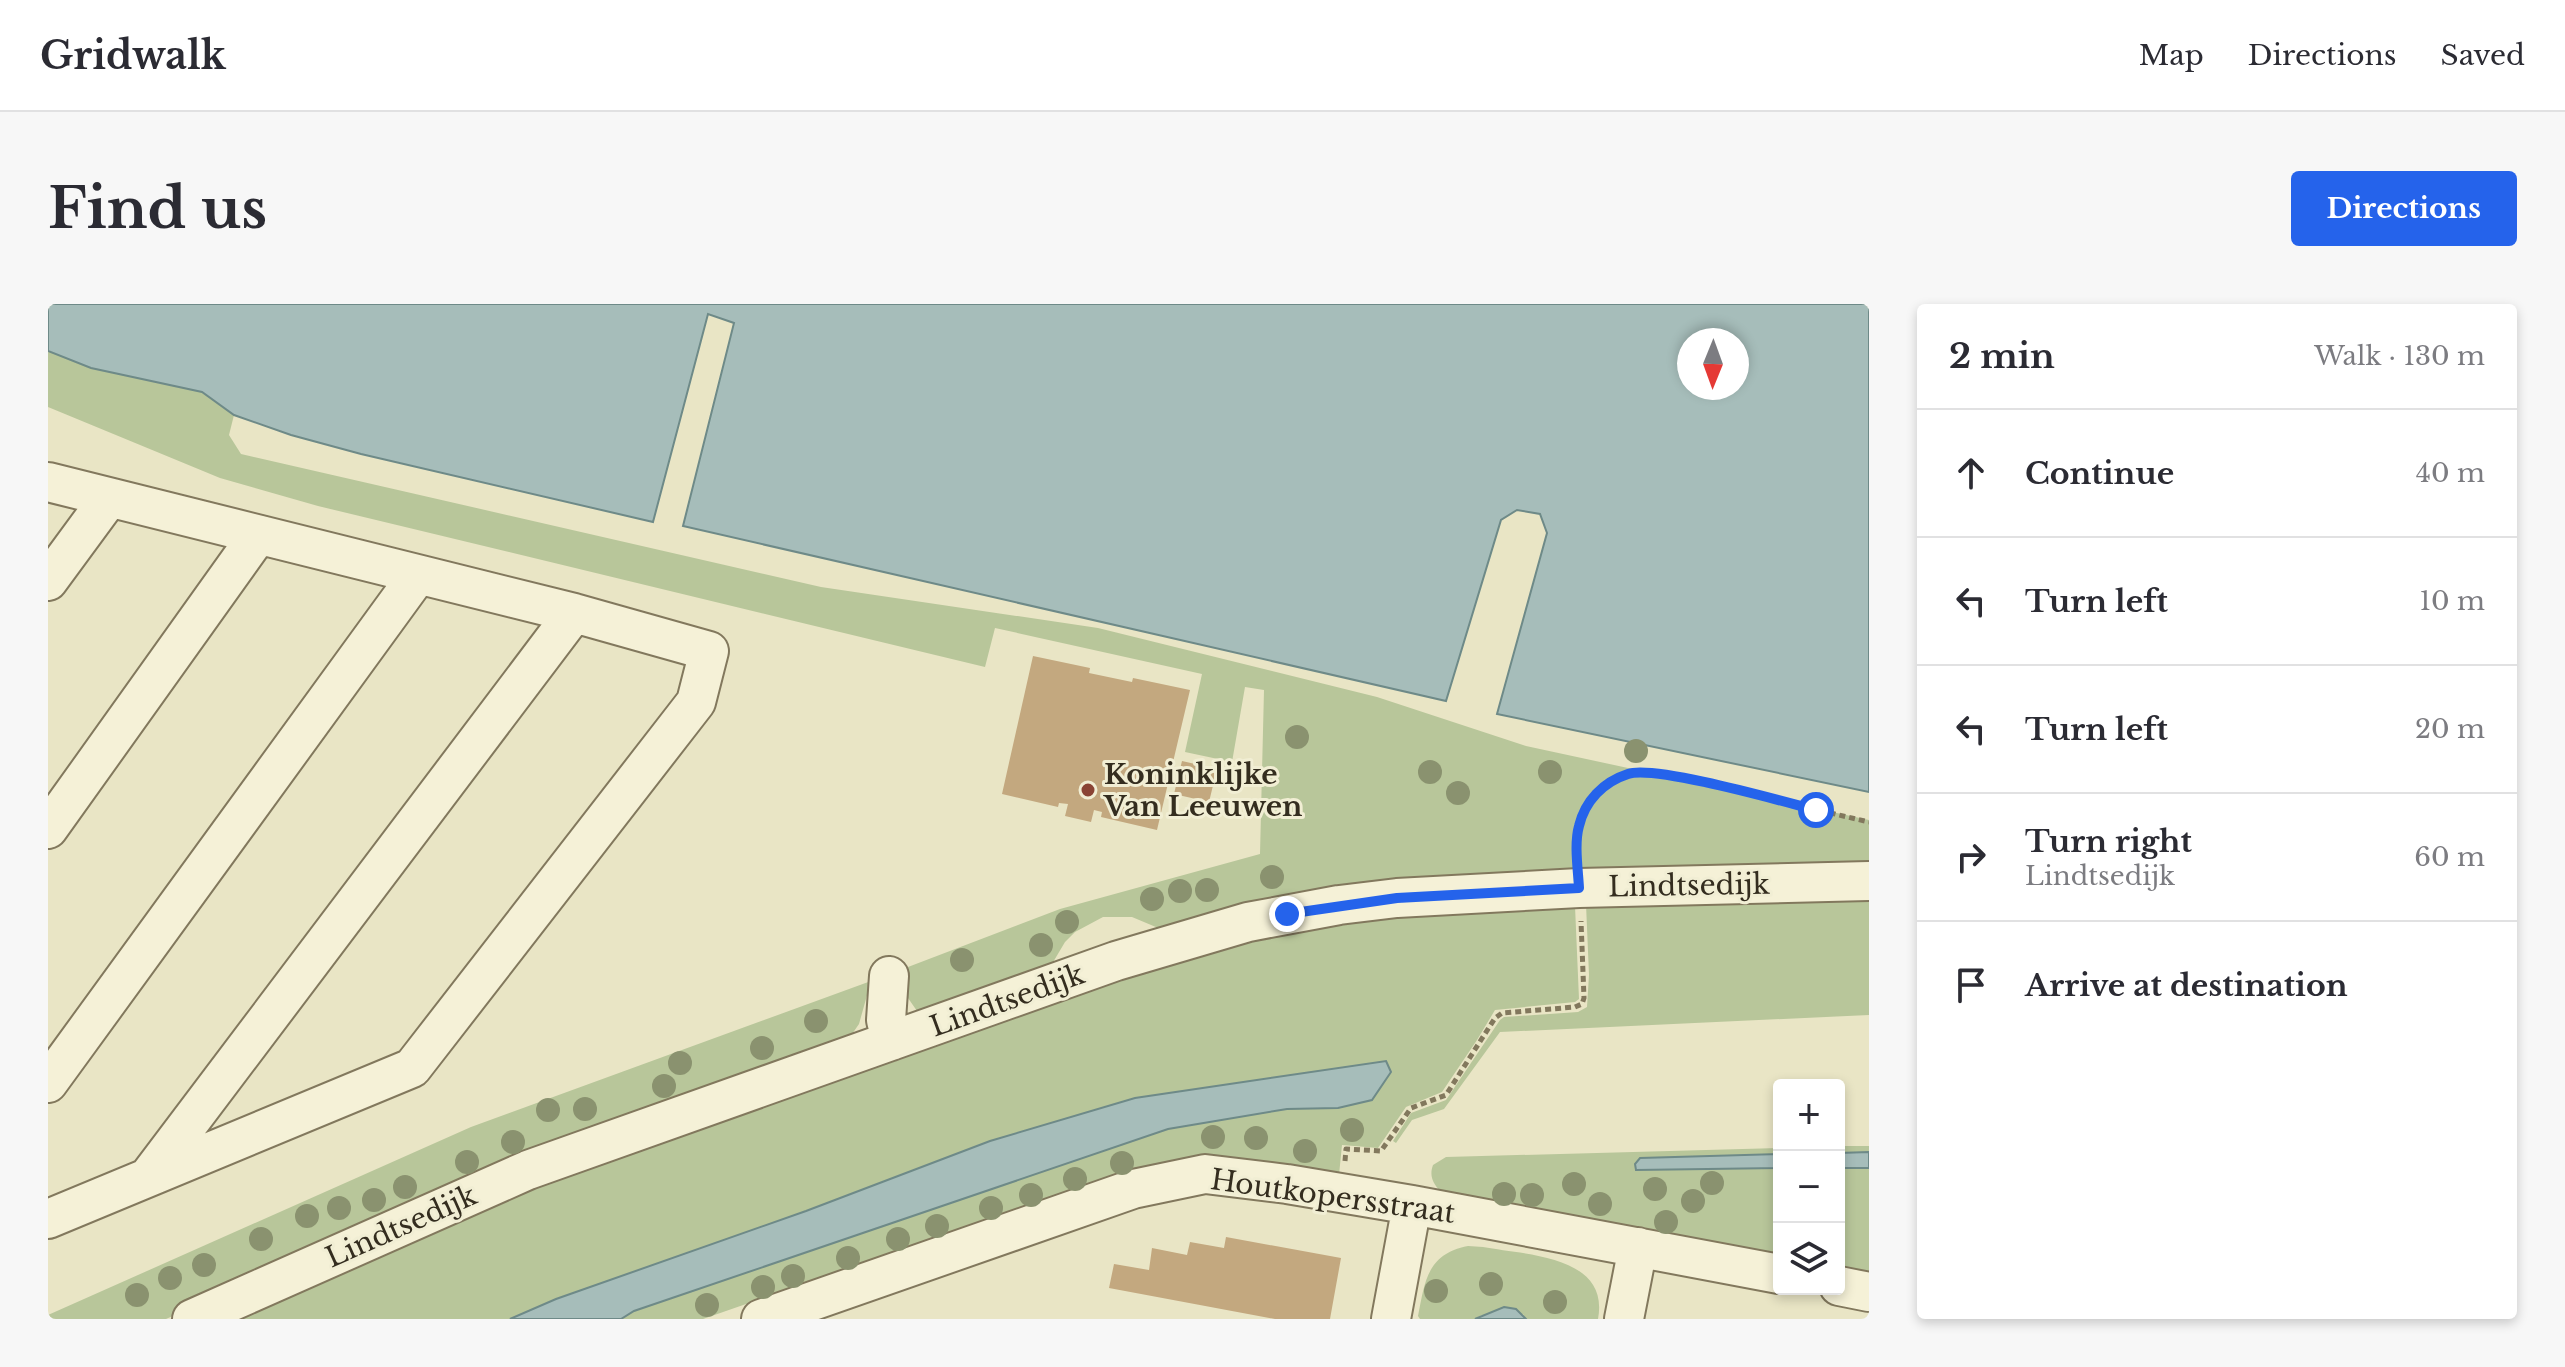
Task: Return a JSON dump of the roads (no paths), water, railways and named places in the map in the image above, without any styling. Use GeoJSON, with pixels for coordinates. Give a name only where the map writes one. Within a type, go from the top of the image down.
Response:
{"type":"FeatureCollection","features":[{"type":"Feature","properties":{"kind":"street"},"geometry":{"type":"LineString","coordinates":[[48,482],[574,613],[709,651],[696,702],[412,1068],[48,1219]]}},
{"type":"Feature","properties":{"kind":"street"},"geometry":{"type":"LineString","coordinates":[[48,581],[109,498]]}},
{"type":"Feature","properties":{"kind":"street"},"geometry":{"type":"LineString","coordinates":[[48,829],[258,535]]}},
{"type":"Feature","properties":{"kind":"street"},"geometry":{"type":"LineString","coordinates":[[48,1083],[417,576]]}},
{"type":"Feature","properties":{"kind":"street"},"geometry":{"type":"LineString","coordinates":[[149,1176],[574,613]]}},
{"type":"Feature","properties":{"kind":"street","name":"Lindtsedijk"},"geometry":{"type":"LineString","coordinates":[[192,1319],[528,1170],[1116,961],[1261,919],[1397,898],[1579,888],[1869,881]]}},
{"type":"Feature","properties":{"kind":"street"},"geometry":{"type":"LineString","coordinates":[[889,976],[886,1020],[891,1041]]}},
{"type":"Feature","properties":{"kind":"street","name":"Houtkopersstraat"},"geometry":{"type":"LineString","coordinates":[[761,1319],[1133,1189],[1205,1174],[1412,1205],[1773,1273]]}},
{"type":"Feature","properties":{"kind":"street"},"geometry":{"type":"LineString","coordinates":[[1391,1319],[1412,1205]]}},
{"type":"Feature","properties":{"kind":"street"},"geometry":{"type":"LineString","coordinates":[[1624,1319],[1638,1247]]}},
{"type":"Feature","properties":{"kind":"street"},"geometry":{"type":"LineString","coordinates":[[1845,1287],[1869,1292]]}},
{"type":"Feature","properties":{"kind":"water"},"geometry":{"type":"Polygon","coordinates":[[[48,304],[1869,304],[1869,792],[1497,714],[1547,533],[1540,514],[1517,510],[1501,520],[1446,701],[683,526],[734,323],[708,314],[653,522],[291,435],[234,415],[202,392],[91,368],[48,351],[48,304]]]}},
{"type":"Feature","properties":{"kind":"water"},"geometry":{"type":"Polygon","coordinates":[[[1386,1061],[1391,1072],[1372,1100],[1338,1108],[1287,1109],[1168,1129],[634,1311],[621,1319],[510,1319],[556,1299],[806,1211],[990,1141],[1135,1098],[1386,1061]]]}},
{"type":"Feature","properties":{"kind":"water"},"geometry":{"type":"Polygon","coordinates":[[[1869,1152],[1869,1168],[1845,1168],[1845,1153],[1869,1152]]]}},
{"type":"Feature","properties":{"kind":"water"},"geometry":{"type":"Polygon","coordinates":[[[1773,1154],[1773,1168],[1636,1170],[1635,1164],[1640,1158],[1773,1154]]]}},
{"type":"Feature","properties":{"kind":"water"},"geometry":{"type":"Polygon","coordinates":[[[1504,1307],[1516,1309],[1526,1319],[1475,1319],[1504,1307]]]}},
{"type":"Feature","properties":{"kind":"place","name":"Koninklijke Van Leeuwen"},"geometry":{"type":"Point","coordinates":[1088,790]}}]}
